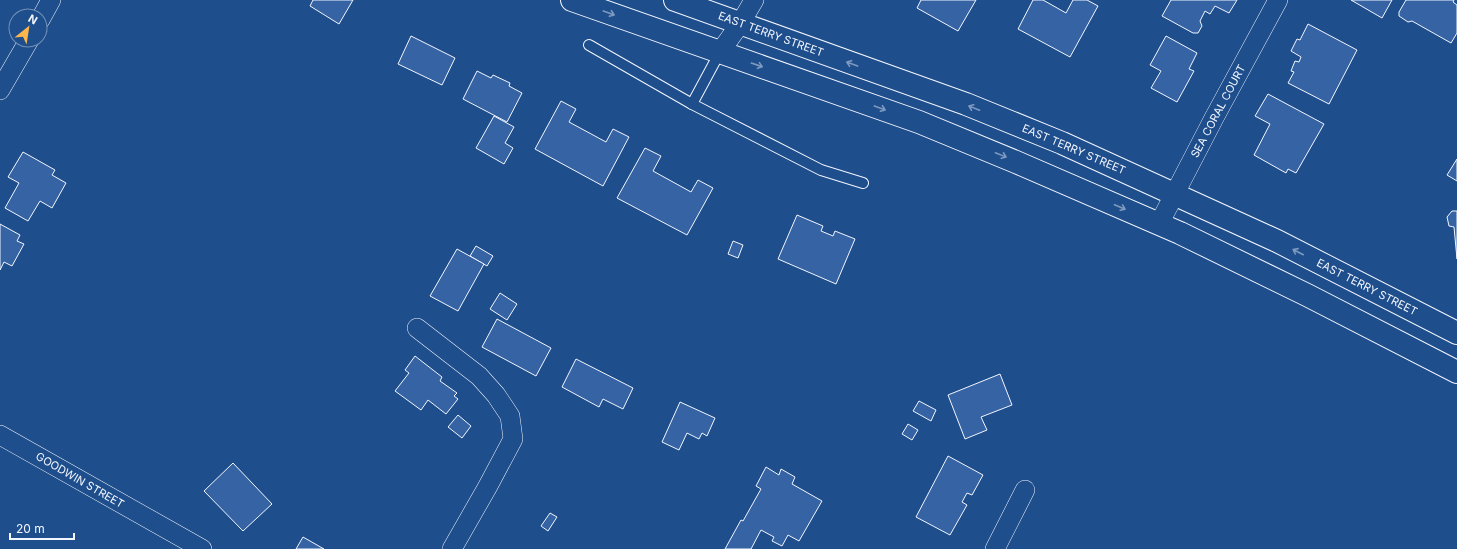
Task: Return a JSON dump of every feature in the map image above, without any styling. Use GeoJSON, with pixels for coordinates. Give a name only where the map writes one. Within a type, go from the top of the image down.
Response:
{"type":"FeatureCollection","features":[{"type":"Feature","properties":{"kind":"street"},"geometry":{"type":"LineString","coordinates":[[572,0],[919,122],[1016,162],[1159,224],[1307,295],[1457,372]]}},
{"type":"Feature","properties":{"kind":"street","name":"EAST TERRY STREET"},"geometry":{"type":"LineString","coordinates":[[675,0],[966,104],[1062,142],[1277,241],[1457,333]]}},
{"type":"Feature","properties":{"kind":"street"},"geometry":{"type":"LineString","coordinates":[[720,52],[740,24],[754,0]]}},
{"type":"Feature","properties":{"kind":"street","name":"SEA CORAL COURT"},"geometry":{"type":"LineString","coordinates":[[1159,224],[1174,193],[1278,0]]}},
{"type":"Feature","properties":{"kind":"street"},"geometry":{"type":"LineString","coordinates":[[0,90],[24,48]]}},
{"type":"Feature","properties":{"kind":"street"},"geometry":{"type":"LineString","coordinates":[[417,328],[479,376],[496,395],[510,416],[513,439],[452,549]]}},
{"type":"Feature","properties":{"kind":"street","name":"GOODWIN STREET"},"geometry":{"type":"LineString","coordinates":[[0,435],[202,549]]}},
{"type":"Feature","properties":{"kind":"street"},"geometry":{"type":"LineString","coordinates":[[995,549],[1026,490]]}},
{"type":"Feature","properties":{"kind":"lane"},"geometry":{"type":"LineString","coordinates":[[589,45],[692,104],[821,170],[862,183]]}},
{"type":"Feature","properties":{"kind":"lane"},"geometry":{"type":"LineString","coordinates":[[692,104],[720,52]]}},
{"type":"Feature","properties":{"kind":"building"},"geometry":{"type":"Polygon","coordinates":[[[313,0],[353,0],[339,24],[310,6],[313,0]]]}},
{"type":"Feature","properties":{"kind":"building"},"geometry":{"type":"Polygon","coordinates":[[[921,0],[976,0],[958,31],[917,8],[921,0]]]}},
{"type":"Feature","properties":{"kind":"building"},"geometry":{"type":"Polygon","coordinates":[[[1033,0],[1043,0],[1066,13],[1073,0],[1087,0],[1098,6],[1070,57],[1018,29],[1033,0]]]}},
{"type":"Feature","properties":{"kind":"building"},"geometry":{"type":"Polygon","coordinates":[[[1171,0],[1237,0],[1229,13],[1215,6],[1210,14],[1205,11],[1200,21],[1202,26],[1198,33],[1193,33],[1162,16],[1171,0]]]}},
{"type":"Feature","properties":{"kind":"building"},"geometry":{"type":"Polygon","coordinates":[[[1351,0],[1392,0],[1382,18],[1351,0]]]}},
{"type":"Feature","properties":{"kind":"building"},"geometry":{"type":"Polygon","coordinates":[[[1406,0],[1454,0],[1453,2],[1457,5],[1457,33],[1451,43],[1412,21],[1408,22],[1399,16],[1399,12],[1406,0]]]}},
{"type":"Feature","properties":{"kind":"building"},"geometry":{"type":"Polygon","coordinates":[[[1308,24],[1357,50],[1329,104],[1288,83],[1294,72],[1291,71],[1295,61],[1299,62],[1301,57],[1291,51],[1297,39],[1300,40],[1308,24]]]}},
{"type":"Feature","properties":{"kind":"building"},"geometry":{"type":"Polygon","coordinates":[[[411,36],[455,58],[442,85],[398,64],[411,36]]]}},
{"type":"Feature","properties":{"kind":"building"},"geometry":{"type":"Polygon","coordinates":[[[1166,36],[1197,53],[1189,69],[1194,71],[1177,102],[1151,88],[1161,71],[1150,65],[1166,36]]]}},
{"type":"Feature","properties":{"kind":"building"},"geometry":{"type":"Polygon","coordinates":[[[477,71],[491,78],[493,75],[510,83],[509,86],[522,93],[507,122],[463,99],[477,71]]]}},
{"type":"Feature","properties":{"kind":"building"},"geometry":{"type":"Polygon","coordinates":[[[1268,94],[1324,124],[1296,173],[1288,169],[1286,173],[1254,155],[1270,124],[1255,116],[1268,94]]]}},
{"type":"Feature","properties":{"kind":"building"},"geometry":{"type":"Polygon","coordinates":[[[561,101],[576,109],[569,122],[606,142],[613,129],[629,137],[603,186],[535,149],[561,101]]]}},
{"type":"Feature","properties":{"kind":"building"},"geometry":{"type":"Polygon","coordinates":[[[494,116],[514,127],[505,143],[513,148],[504,164],[476,148],[494,116]]]}},
{"type":"Feature","properties":{"kind":"building"},"geometry":{"type":"Polygon","coordinates":[[[645,148],[661,156],[653,171],[691,192],[698,180],[713,188],[687,235],[617,198],[645,148]]]}},
{"type":"Feature","properties":{"kind":"building"},"geometry":{"type":"Polygon","coordinates":[[[23,152],[55,170],[52,175],[66,183],[52,208],[40,201],[28,221],[5,208],[19,183],[8,177],[23,152]]]}},
{"type":"Feature","properties":{"kind":"building"},"geometry":{"type":"Polygon","coordinates":[[[1457,159],[1457,181],[1447,175],[1457,159]]]}},
{"type":"Feature","properties":{"kind":"building"},"geometry":{"type":"Polygon","coordinates":[[[1452,211],[1457,211],[1457,259],[1454,227],[1449,226],[1447,217],[1452,211]]]}},
{"type":"Feature","properties":{"kind":"building"},"geometry":{"type":"Polygon","coordinates":[[[797,215],[823,226],[821,231],[833,236],[835,231],[855,239],[836,284],[778,259],[797,215]]]}},
{"type":"Feature","properties":{"kind":"building"},"geometry":{"type":"Polygon","coordinates":[[[0,224],[20,235],[17,241],[24,244],[12,266],[4,262],[0,270],[0,224]]]}},
{"type":"Feature","properties":{"kind":"building"},"geometry":{"type":"Polygon","coordinates":[[[733,241],[743,245],[738,258],[728,254],[733,241]]]}},
{"type":"Feature","properties":{"kind":"building"},"geometry":{"type":"Polygon","coordinates":[[[476,246],[493,256],[487,266],[470,256],[476,246]]]}},
{"type":"Feature","properties":{"kind":"building"},"geometry":{"type":"Polygon","coordinates":[[[457,249],[484,264],[458,311],[430,296],[457,249]]]}},
{"type":"Feature","properties":{"kind":"building"},"geometry":{"type":"Polygon","coordinates":[[[500,293],[517,304],[507,320],[490,309],[500,293]]]}},
{"type":"Feature","properties":{"kind":"building"},"geometry":{"type":"Polygon","coordinates":[[[497,319],[551,348],[536,376],[482,347],[497,319]]]}},
{"type":"Feature","properties":{"kind":"building"},"geometry":{"type":"Polygon","coordinates":[[[415,356],[442,377],[440,381],[457,393],[454,396],[458,399],[446,414],[428,400],[421,410],[395,391],[409,373],[405,370],[415,356]]]}},
{"type":"Feature","properties":{"kind":"building"},"geometry":{"type":"Polygon","coordinates":[[[576,359],[633,388],[623,409],[603,399],[599,407],[562,387],[576,359]]]}},
{"type":"Feature","properties":{"kind":"building"},"geometry":{"type":"Polygon","coordinates":[[[1000,374],[1012,405],[981,417],[987,430],[965,439],[948,395],[1000,374]]]}},
{"type":"Feature","properties":{"kind":"building"},"geometry":{"type":"Polygon","coordinates":[[[919,401],[936,410],[931,421],[913,411],[919,401]]]}},
{"type":"Feature","properties":{"kind":"building"},"geometry":{"type":"Polygon","coordinates":[[[680,402],[715,418],[707,436],[702,433],[699,439],[687,433],[679,450],[662,442],[680,402]]]}},
{"type":"Feature","properties":{"kind":"building"},"geometry":{"type":"Polygon","coordinates":[[[458,415],[471,426],[462,438],[448,427],[458,415]]]}},
{"type":"Feature","properties":{"kind":"building"},"geometry":{"type":"Polygon","coordinates":[[[908,424],[918,430],[912,440],[902,434],[908,424]]]}},
{"type":"Feature","properties":{"kind":"building"},"geometry":{"type":"Polygon","coordinates":[[[948,456],[983,475],[972,495],[967,493],[962,502],[967,505],[950,535],[916,517],[948,456]]]}},
{"type":"Feature","properties":{"kind":"building"},"geometry":{"type":"Polygon","coordinates":[[[233,463],[272,504],[243,531],[204,491],[233,463]]]}},
{"type":"Feature","properties":{"kind":"building"},"geometry":{"type":"Polygon","coordinates":[[[766,467],[779,475],[781,469],[795,477],[792,484],[822,501],[799,541],[788,535],[782,546],[772,541],[774,537],[761,530],[751,549],[725,549],[741,520],[743,521],[761,489],[756,486],[766,467]]]}},
{"type":"Feature","properties":{"kind":"building"},"geometry":{"type":"Polygon","coordinates":[[[550,513],[557,517],[548,531],[541,526],[550,513]]]}},
{"type":"Feature","properties":{"kind":"building"},"geometry":{"type":"Polygon","coordinates":[[[303,537],[324,549],[296,549],[303,537]]]}}]}
